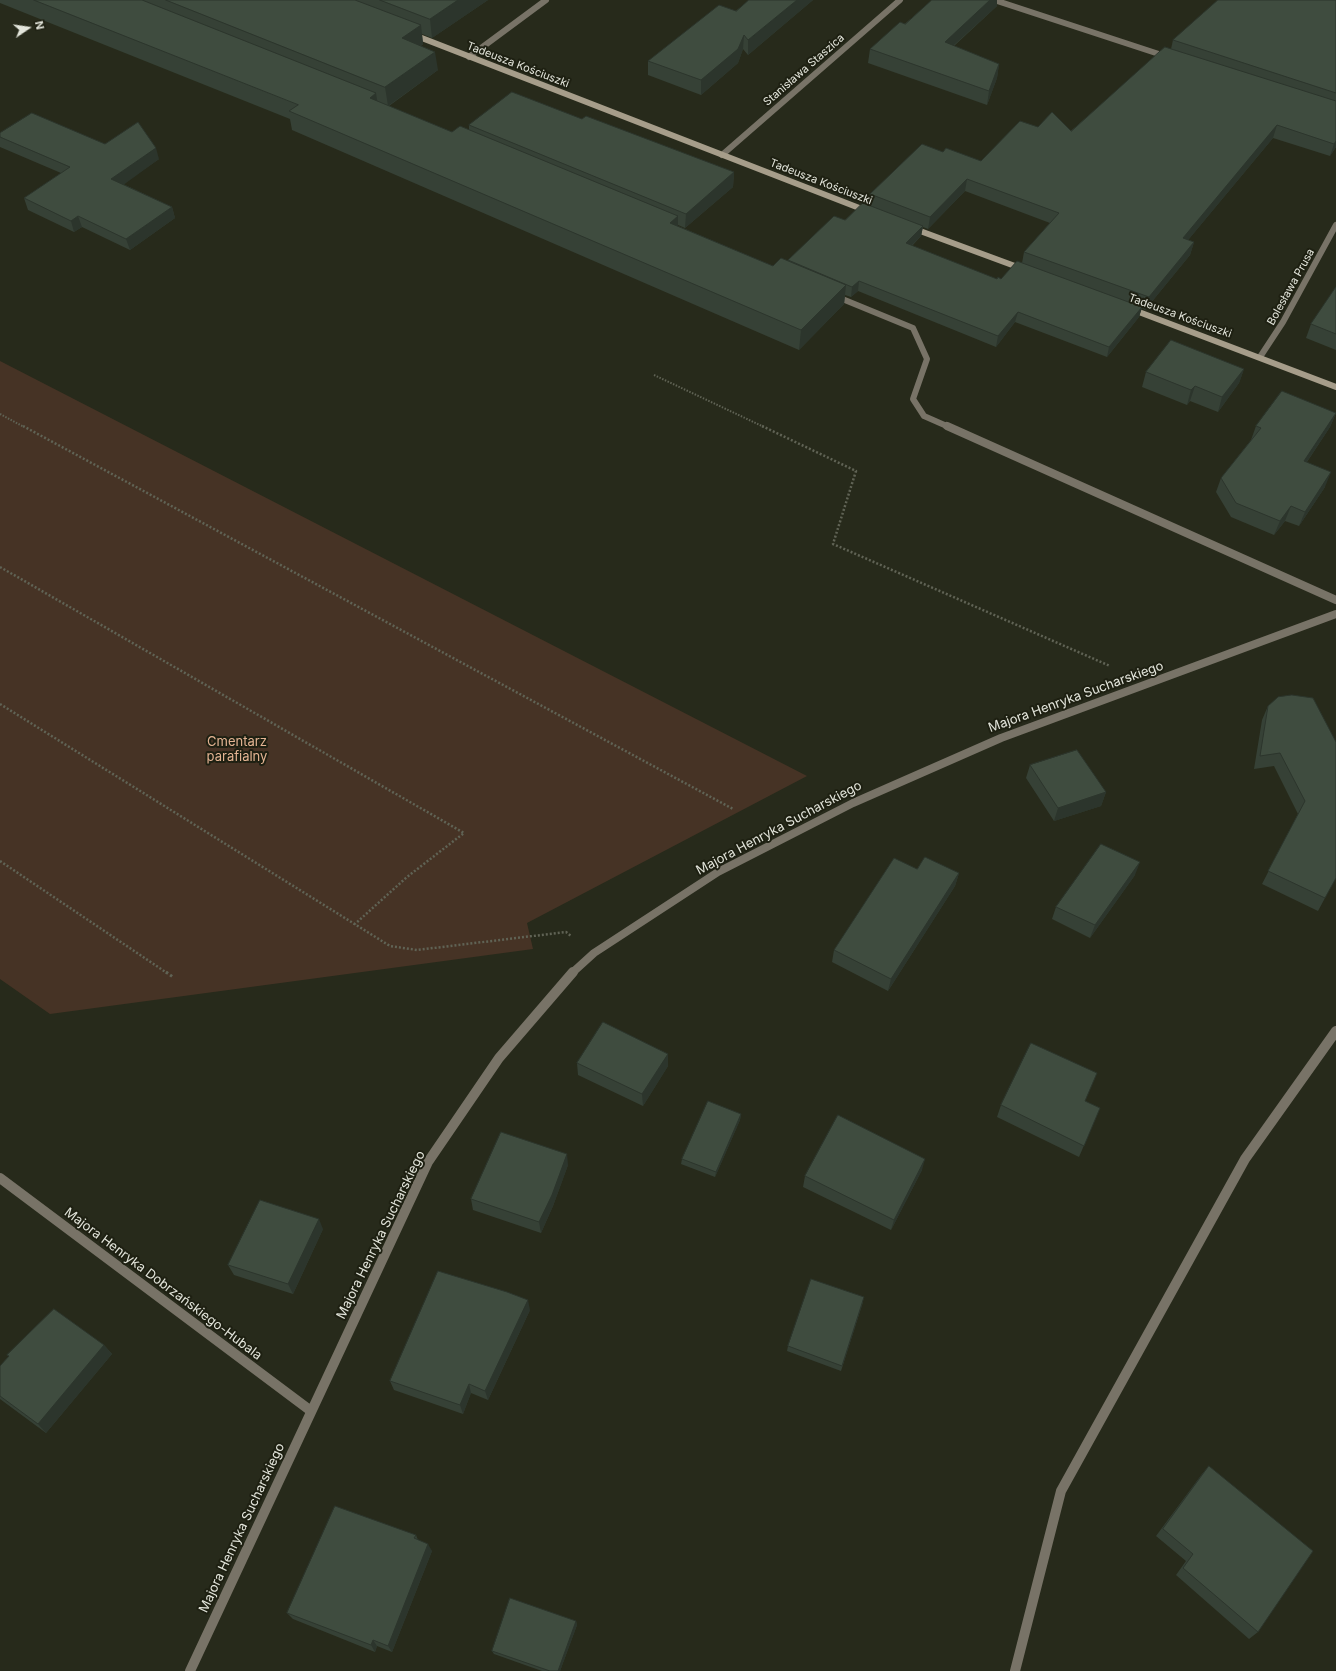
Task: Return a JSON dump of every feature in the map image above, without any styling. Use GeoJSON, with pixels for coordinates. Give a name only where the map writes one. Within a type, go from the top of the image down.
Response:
{"type":"FeatureCollection","features":[{"type":"Feature","properties":{"kind":"main road","name":"Tadeusza Kościuszki"},"geometry":{"type":"LineString","coordinates":[[410,34],[876,214]]}},
{"type":"Feature","properties":{"kind":"main road"},"geometry":{"type":"LineString","coordinates":[[906,226],[1031,272]]}},
{"type":"Feature","properties":{"kind":"main road","name":"Tadeusza Kościuszki"},"geometry":{"type":"LineString","coordinates":[[1127,308],[1336,387]]}},
{"type":"Feature","properties":{"kind":"street"},"geometry":{"type":"LineString","coordinates":[[469,57],[546,0]]}},
{"type":"Feature","properties":{"kind":"street","name":"Stanisława Staszica"},"geometry":{"type":"LineString","coordinates":[[722,155],[900,0]]}},
{"type":"Feature","properties":{"kind":"street"},"geometry":{"type":"LineString","coordinates":[[994,0],[1172,58]]}},
{"type":"Feature","properties":{"kind":"street","name":"Bolesława Prusa"},"geometry":{"type":"LineString","coordinates":[[1260,357],[1284,322],[1336,225]]}},
{"type":"Feature","properties":{"kind":"street"},"geometry":{"type":"LineString","coordinates":[[825,292],[913,328],[927,359],[913,399],[924,416],[1336,600]]}},
{"type":"Feature","properties":{"kind":"street","name":"Majora Henryka Sucharskiego"},"geometry":{"type":"LineString","coordinates":[[190,1671],[428,1162],[499,1058],[575,970],[594,953],[718,872],[853,803],[1001,738],[1336,614]]}},
{"type":"Feature","properties":{"kind":"street"},"geometry":{"type":"LineString","coordinates":[[1015,1671],[1061,1491],[1245,1159],[1336,1032]]}},
{"type":"Feature","properties":{"kind":"street","name":"Majora Henryka Dobrzańskiego-Hubala"},"geometry":{"type":"LineString","coordinates":[[0,1178],[311,1411]]}},
{"type":"Feature","properties":{"kind":"path"},"geometry":{"type":"LineString","coordinates":[[654,375],[856,471],[833,544],[1149,684]]}},
{"type":"Feature","properties":{"kind":"path"},"geometry":{"type":"LineString","coordinates":[[0,414],[733,809]]}},
{"type":"Feature","properties":{"kind":"path"},"geometry":{"type":"LineString","coordinates":[[0,567],[464,833],[407,877],[355,924]]}},
{"type":"Feature","properties":{"kind":"path"},"geometry":{"type":"LineString","coordinates":[[0,704],[390,946],[417,950],[566,932],[594,953]]}},
{"type":"Feature","properties":{"kind":"path"},"geometry":{"type":"LineString","coordinates":[[0,861],[173,977]]}},
{"type":"Feature","properties":{"kind":"green space","name":"Cmentarz parafialny"},"geometry":{"type":"Polygon","coordinates":[[[0,361],[807,776],[527,923],[533,949],[50,1014],[0,979],[0,361]]]}},
{"type":"Feature","properties":{"kind":"building"},"geometry":{"type":"Polygon","coordinates":[[[34,0],[142,0],[376,93],[370,98],[452,132],[460,126],[678,216],[670,223],[773,266],[781,258],[846,285],[801,330],[289,111],[298,105],[34,0]]]}},
{"type":"Feature","properties":{"kind":"building"},"geometry":{"type":"Polygon","coordinates":[[[166,0],[355,0],[421,25],[402,38],[435,52],[385,87],[166,0]]]}},
{"type":"Feature","properties":{"kind":"building"},"geometry":{"type":"Polygon","coordinates":[[[380,0],[458,0],[430,19],[380,0]]]}},
{"type":"Feature","properties":{"kind":"building"},"geometry":{"type":"Polygon","coordinates":[[[749,0],[797,0],[748,40],[744,35],[738,49],[701,80],[648,61],[719,5],[736,11],[749,0]]]}},
{"type":"Feature","properties":{"kind":"building"},"geometry":{"type":"Polygon","coordinates":[[[932,0],[990,0],[945,42],[999,64],[989,91],[870,49],[900,22],[905,24],[932,0]]]}},
{"type":"Feature","properties":{"kind":"building"},"geometry":{"type":"Polygon","coordinates":[[[1218,0],[1336,0],[1336,93],[1173,40],[1218,0]]]}},
{"type":"Feature","properties":{"kind":"building"},"geometry":{"type":"Polygon","coordinates":[[[1165,47],[1336,101],[1336,141],[1334,144],[1277,125],[1183,238],[1194,242],[1149,297],[1024,252],[1059,213],[967,179],[930,217],[870,194],[922,144],[943,152],[946,148],[981,161],[1020,121],[1038,127],[1052,112],[1071,131],[1165,47]]]}},
{"type":"Feature","properties":{"kind":"building"},"geometry":{"type":"Polygon","coordinates":[[[512,92],[582,119],[586,116],[734,172],[686,214],[469,125],[512,92]]]}},
{"type":"Feature","properties":{"kind":"building"},"geometry":{"type":"Polygon","coordinates":[[[32,113],[105,144],[138,122],[156,148],[111,179],[172,207],[126,239],[78,216],[71,221],[24,198],[70,167],[0,137],[0,133],[32,113]]]}},
{"type":"Feature","properties":{"kind":"building"},"geometry":{"type":"Polygon","coordinates":[[[863,203],[923,226],[906,243],[997,279],[998,277],[1001,279],[1017,261],[1142,307],[1109,347],[1018,312],[998,336],[859,281],[852,287],[788,260],[834,216],[845,220],[863,203]]]}},
{"type":"Feature","properties":{"kind":"building"},"geometry":{"type":"Polygon","coordinates":[[[1336,287],[1336,334],[1311,324],[1336,287]]]}},
{"type":"Feature","properties":{"kind":"building"},"geometry":{"type":"Polygon","coordinates":[[[1171,340],[1244,369],[1222,397],[1195,386],[1191,390],[1146,372],[1171,340]]]}},
{"type":"Feature","properties":{"kind":"building"},"geometry":{"type":"Polygon","coordinates":[[[1282,391],[1336,413],[1304,461],[1331,472],[1305,512],[1291,506],[1280,521],[1236,503],[1221,478],[1261,428],[1256,426],[1282,391]]]}},
{"type":"Feature","properties":{"kind":"building"},"geometry":{"type":"Polygon","coordinates":[[[1292,695],[1313,698],[1336,742],[1336,878],[1325,898],[1268,871],[1305,801],[1280,753],[1260,756],[1268,706],[1278,697],[1292,695]]]}},
{"type":"Feature","properties":{"kind":"building"},"geometry":{"type":"Polygon","coordinates":[[[1077,750],[1106,792],[1058,808],[1030,765],[1077,750]]]}},
{"type":"Feature","properties":{"kind":"building"},"geometry":{"type":"Polygon","coordinates":[[[1101,844],[1140,862],[1095,925],[1056,907],[1101,844]]]}},
{"type":"Feature","properties":{"kind":"building"},"geometry":{"type":"Polygon","coordinates":[[[925,857],[959,873],[891,979],[834,950],[894,858],[917,869],[925,857]]]}},
{"type":"Feature","properties":{"kind":"building"},"geometry":{"type":"Polygon","coordinates":[[[603,1022],[668,1054],[642,1094],[577,1063],[603,1022]]]}},
{"type":"Feature","properties":{"kind":"building"},"geometry":{"type":"Polygon","coordinates":[[[1031,1043],[1097,1073],[1085,1101],[1100,1108],[1084,1146],[1001,1105],[1031,1043]]]}},
{"type":"Feature","properties":{"kind":"building"},"geometry":{"type":"Polygon","coordinates":[[[708,1101],[741,1114],[716,1172],[682,1159],[708,1101]]]}},
{"type":"Feature","properties":{"kind":"building"},"geometry":{"type":"Polygon","coordinates":[[[838,1115],[925,1159],[894,1220],[805,1176],[838,1115]]]}},
{"type":"Feature","properties":{"kind":"building"},"geometry":{"type":"Polygon","coordinates":[[[501,1132],[567,1154],[552,1195],[539,1222],[471,1199],[501,1132]]]}},
{"type":"Feature","properties":{"kind":"building"},"geometry":{"type":"Polygon","coordinates":[[[260,1200],[319,1219],[288,1284],[228,1265],[260,1200]]]}},
{"type":"Feature","properties":{"kind":"building"},"geometry":{"type":"Polygon","coordinates":[[[438,1271],[528,1300],[485,1391],[469,1384],[460,1405],[390,1381],[438,1271]]]}},
{"type":"Feature","properties":{"kind":"building"},"geometry":{"type":"Polygon","coordinates":[[[811,1279],[864,1297],[842,1366],[788,1346],[811,1279]]]}},
{"type":"Feature","properties":{"kind":"building"},"geometry":{"type":"Polygon","coordinates":[[[54,1309],[104,1345],[38,1424],[0,1396],[0,1366],[9,1356],[7,1355],[54,1309]]]}},
{"type":"Feature","properties":{"kind":"building"},"geometry":{"type":"Polygon","coordinates":[[[1209,1466],[1313,1551],[1258,1632],[1183,1568],[1193,1554],[1163,1529],[1209,1466]]]}},
{"type":"Feature","properties":{"kind":"building"},"geometry":{"type":"Polygon","coordinates":[[[335,1506],[416,1535],[414,1538],[428,1544],[388,1646],[373,1640],[371,1645],[287,1613],[335,1506]]]}},
{"type":"Feature","properties":{"kind":"building"},"geometry":{"type":"Polygon","coordinates":[[[510,1598],[576,1621],[558,1671],[550,1671],[492,1651],[510,1598]]]}}]}
